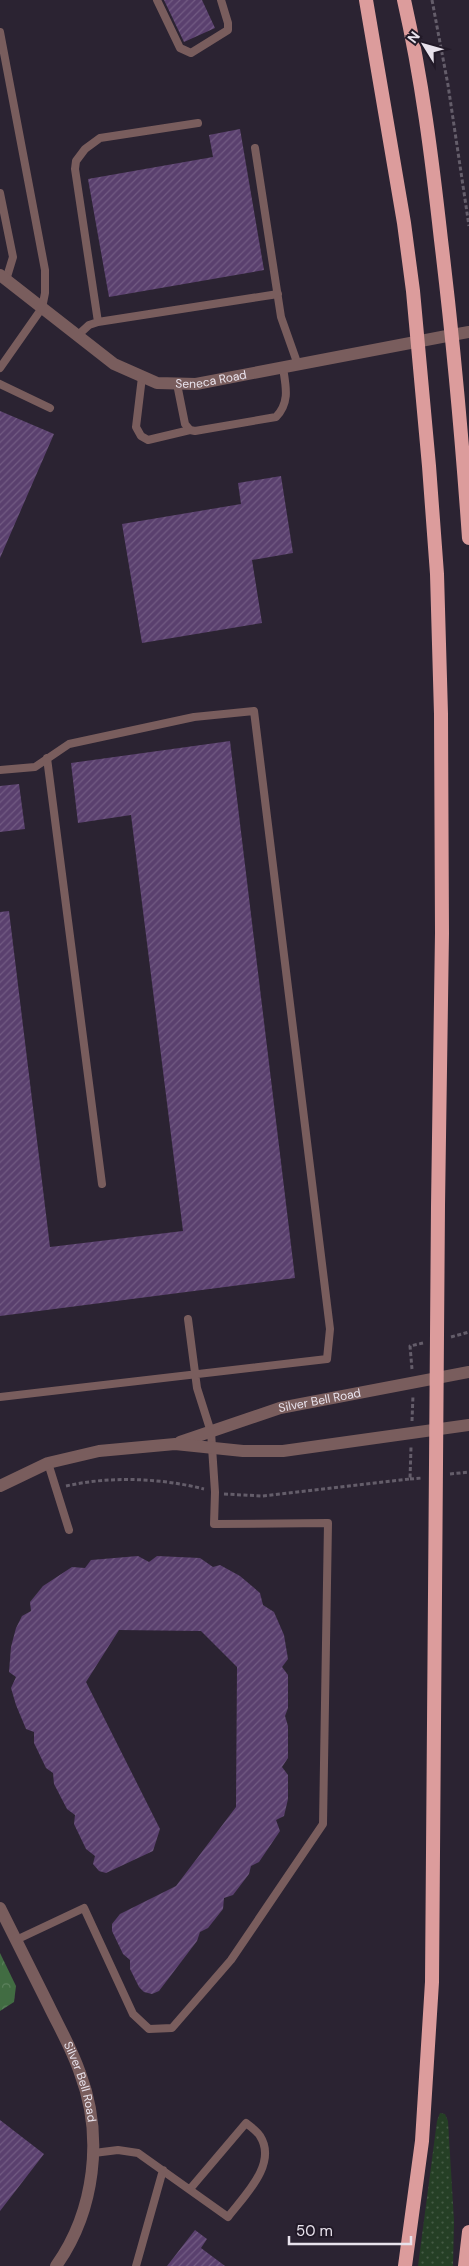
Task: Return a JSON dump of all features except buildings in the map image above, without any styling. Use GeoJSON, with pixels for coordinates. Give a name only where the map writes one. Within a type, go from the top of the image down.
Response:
{"type":"FeatureCollection","features":[{"type":"Feature","properties":{"kind":"highway"},"geometry":{"type":"LineString","coordinates":[[366,0],[404,223],[418,343],[437,574],[442,714],[442,934],[431,2026],[422,2141],[405,2266]]}},
{"type":"Feature","properties":{"kind":"highway"},"geometry":{"type":"LineString","coordinates":[[404,0],[432,159],[452,334],[469,538]]}},
{"type":"Feature","properties":{"kind":"highway"},"geometry":{"type":"LineString","coordinates":[[465,2266],[469,2232]]}},
{"type":"Feature","properties":{"kind":"street","name":"Seneca Road"},"geometry":{"type":"LineString","coordinates":[[3,277],[114,364],[157,383],[196,384],[469,332]]}},
{"type":"Feature","properties":{"kind":"street","name":"Silver Bell Road"},"geometry":{"type":"LineString","coordinates":[[176,1444],[280,1408],[381,1388],[438,1380],[469,1372]]}},
{"type":"Feature","properties":{"kind":"street","name":"Silver Bell Road"},"geometry":{"type":"LineString","coordinates":[[0,1486],[48,1463],[99,1451],[176,1444],[243,1451],[283,1451],[469,1424]]}},
{"type":"Feature","properties":{"kind":"street","name":"Silver Bell Road"},"geometry":{"type":"LineString","coordinates":[[0,1908],[70,2047],[81,2074],[91,2114],[94,2153],[84,2210],[74,2235],[56,2266]]}},
{"type":"Feature","properties":{"kind":"lane"},"geometry":{"type":"LineString","coordinates":[[157,0],[180,48],[191,53],[228,30],[228,23],[221,0]]}},
{"type":"Feature","properties":{"kind":"lane"},"geometry":{"type":"LineString","coordinates":[[0,32],[45,270],[45,293],[42,308],[0,368]]}},
{"type":"Feature","properties":{"kind":"lane"},"geometry":{"type":"LineString","coordinates":[[98,322],[75,169],[76,161],[85,149],[100,138],[198,123]]}},
{"type":"Feature","properties":{"kind":"lane"},"geometry":{"type":"LineString","coordinates":[[255,148],[281,317],[298,365]]}},
{"type":"Feature","properties":{"kind":"lane"},"geometry":{"type":"LineString","coordinates":[[0,193],[13,257],[3,277]]}},
{"type":"Feature","properties":{"kind":"lane"},"geometry":{"type":"LineString","coordinates":[[77,336],[89,325],[98,322],[278,294]]}},
{"type":"Feature","properties":{"kind":"lane"},"geometry":{"type":"LineString","coordinates":[[142,377],[136,426],[141,436],[148,440],[190,430],[276,417],[284,409],[287,396],[283,368]]}},
{"type":"Feature","properties":{"kind":"lane"},"geometry":{"type":"LineString","coordinates":[[0,384],[50,408]]}},
{"type":"Feature","properties":{"kind":"lane"},"geometry":{"type":"LineString","coordinates":[[177,384],[185,424],[190,430]]}},
{"type":"Feature","properties":{"kind":"lane"},"geometry":{"type":"LineString","coordinates":[[0,770],[35,767],[69,744],[194,717],[254,711],[330,1330],[327,1359],[0,1397]]}},
{"type":"Feature","properties":{"kind":"lane"},"geometry":{"type":"LineString","coordinates":[[47,758],[102,1184]]}},
{"type":"Feature","properties":{"kind":"lane"},"geometry":{"type":"LineString","coordinates":[[16,1940],[84,1908],[133,2014],[149,2029],[172,2028],[231,1960],[323,1824],[328,1522],[214,1524],[215,1492],[211,1432],[197,1388],[188,1319]]}},
{"type":"Feature","properties":{"kind":"lane"},"geometry":{"type":"LineString","coordinates":[[48,1463],[69,1530]]}},
{"type":"Feature","properties":{"kind":"lane"},"geometry":{"type":"LineString","coordinates":[[94,2153],[118,2150],[138,2153],[228,2217],[257,2178],[266,2155],[260,2136],[246,2123],[190,2189]]}},
{"type":"Feature","properties":{"kind":"lane"},"geometry":{"type":"LineString","coordinates":[[136,2266],[163,2170]]}},
{"type":"Feature","properties":{"kind":"path"},"geometry":{"type":"LineString","coordinates":[[432,0],[448,85],[469,226]]}},
{"type":"Feature","properties":{"kind":"green space"},"geometry":{"type":"Polygon","coordinates":[[[0,1953],[16,1986],[14,2002],[0,2011],[0,1953]]]}},
{"type":"Feature","properties":{"kind":"green space"},"geometry":{"type":"Polygon","coordinates":[[[440,2113],[445,2114],[448,2121],[454,2221],[453,2266],[418,2266],[437,2121],[440,2113]]]}}]}
